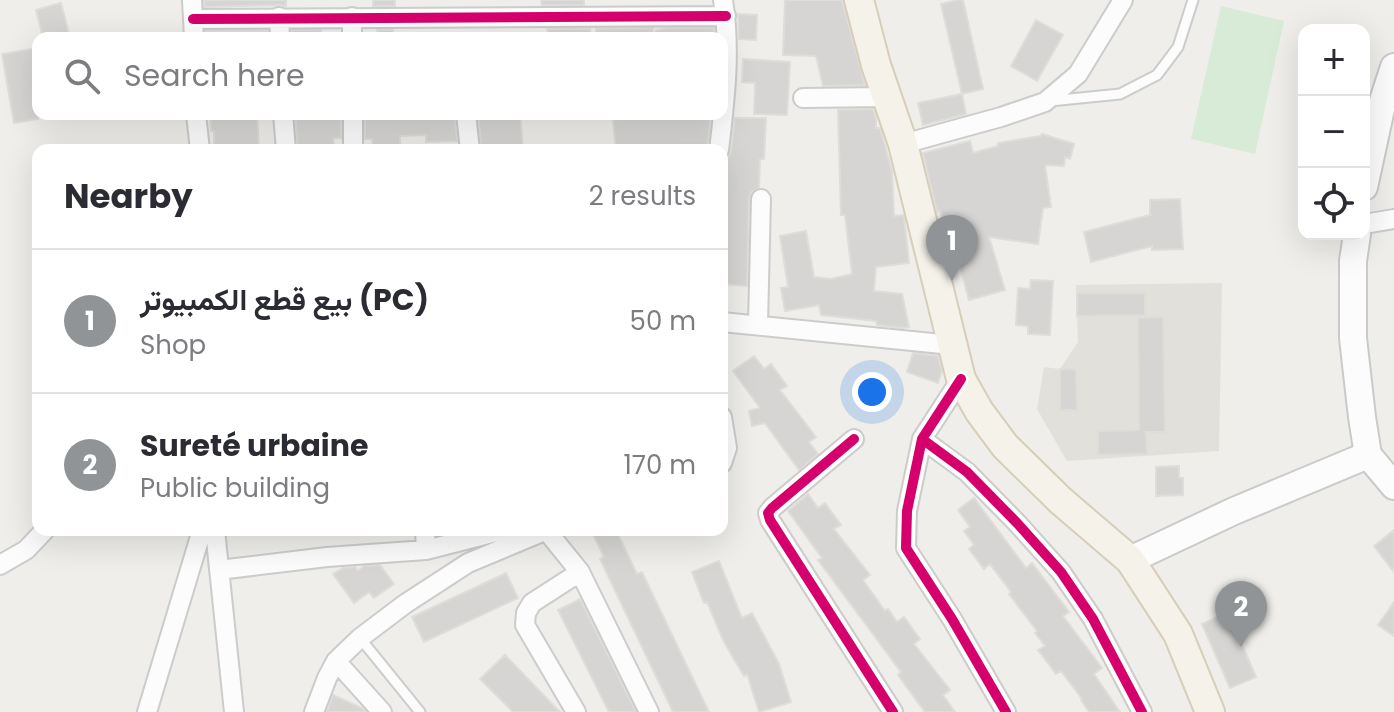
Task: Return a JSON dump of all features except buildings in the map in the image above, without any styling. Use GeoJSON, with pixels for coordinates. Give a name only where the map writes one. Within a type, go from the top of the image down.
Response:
{"type":"FeatureCollection","features":[{"type":"Feature","properties":{"kind":"main road"},"geometry":{"type":"LineString","coordinates":[[859,0],[886,97],[903,144],[961,379],[979,411],[1005,446],[1060,500],[1130,560],[1178,634],[1210,712]]}},
{"type":"Feature","properties":{"kind":"main road"},"geometry":{"type":"LineString","coordinates":[[1368,168],[1382,104],[1394,67]]}},
{"type":"Feature","properties":{"kind":"main road"},"geometry":{"type":"LineString","coordinates":[[1356,240],[1353,261],[1353,338],[1368,455],[1394,486]]}},
{"type":"Feature","properties":{"kind":"main road"},"geometry":{"type":"LineString","coordinates":[[1130,560],[1234,511],[1368,455]]}},
{"type":"Feature","properties":{"kind":"street"},"geometry":{"type":"LineString","coordinates":[[903,144],[1045,102],[1078,74],[1123,0]]}},
{"type":"Feature","properties":{"kind":"street"},"geometry":{"type":"LineString","coordinates":[[194,32],[193,9],[279,17],[458,17],[724,8],[725,32]]}},
{"type":"Feature","properties":{"kind":"street"},"geometry":{"type":"LineString","coordinates":[[279,17],[280,32]]}},
{"type":"Feature","properties":{"kind":"street"},"geometry":{"type":"LineString","coordinates":[[352,17],[352,32]]}},
{"type":"Feature","properties":{"kind":"street"},"geometry":{"type":"LineString","coordinates":[[458,17],[459,32]]}},
{"type":"Feature","properties":{"kind":"street"},"geometry":{"type":"LineString","coordinates":[[803,98],[886,97]]}},
{"type":"Feature","properties":{"kind":"street"},"geometry":{"type":"LineString","coordinates":[[197,120],[199,144]]}},
{"type":"Feature","properties":{"kind":"street"},"geometry":{"type":"LineString","coordinates":[[284,120],[286,144]]}},
{"type":"Feature","properties":{"kind":"street"},"geometry":{"type":"LineString","coordinates":[[353,120],[353,144]]}},
{"type":"Feature","properties":{"kind":"street"},"geometry":{"type":"LineString","coordinates":[[467,120],[469,144]]}},
{"type":"Feature","properties":{"kind":"street"},"geometry":{"type":"LineString","coordinates":[[720,144],[723,120]]}},
{"type":"Feature","properties":{"kind":"street"},"geometry":{"type":"LineString","coordinates":[[758,324],[761,199]]}},
{"type":"Feature","properties":{"kind":"street"},"geometry":{"type":"LineString","coordinates":[[1370,223],[1394,219]]}},
{"type":"Feature","properties":{"kind":"street"},"geometry":{"type":"LineString","coordinates":[[728,322],[952,345]]}},
{"type":"Feature","properties":{"kind":"street"},"geometry":{"type":"LineString","coordinates":[[961,379],[922,439],[907,511],[906,548],[1006,712]]}},
{"type":"Feature","properties":{"kind":"street"},"geometry":{"type":"LineString","coordinates":[[854,439],[768,513],[893,712]]}},
{"type":"Feature","properties":{"kind":"street"},"geometry":{"type":"LineString","coordinates":[[922,439],[967,472],[1061,572],[1093,619],[1142,712]]}},
{"type":"Feature","properties":{"kind":"street"},"geometry":{"type":"LineString","coordinates":[[0,565],[26,550],[39,536]]}},
{"type":"Feature","properties":{"kind":"street"},"geometry":{"type":"LineString","coordinates":[[147,712],[200,536]]}},
{"type":"Feature","properties":{"kind":"street"},"geometry":{"type":"LineString","coordinates":[[216,536],[234,712]]}},
{"type":"Feature","properties":{"kind":"street"},"geometry":{"type":"LineString","coordinates":[[425,536],[426,550]]}},
{"type":"Feature","properties":{"kind":"street"},"geometry":{"type":"LineString","coordinates":[[219,570],[327,557],[426,550],[479,536]]}},
{"type":"Feature","properties":{"kind":"street"},"geometry":{"type":"LineString","coordinates":[[314,712],[336,661],[360,638],[468,563],[532,536]]}},
{"type":"Feature","properties":{"kind":"street"},"geometry":{"type":"LineString","coordinates":[[551,536],[580,572],[649,712]]}},
{"type":"Feature","properties":{"kind":"street"},"geometry":{"type":"LineString","coordinates":[[576,712],[525,625],[526,613],[532,603],[580,572]]}},
{"type":"Feature","properties":{"kind":"street"},"geometry":{"type":"LineString","coordinates":[[336,661],[382,712]]}},
{"type":"Feature","properties":{"kind":"lane"},"geometry":{"type":"LineString","coordinates":[[1045,102],[1120,94],[1157,75],[1178,47],[1193,0]]}},
{"type":"Feature","properties":{"kind":"lane"},"geometry":{"type":"LineString","coordinates":[[360,638],[420,712]]}},
{"type":"Feature","properties":{"kind":"shaded area"},"geometry":{"type":"Polygon","coordinates":[[[1222,283],[1219,451],[1067,461],[1037,409],[1044,367],[1060,369],[1078,342],[1076,285],[1222,283]]]}},
{"type":"Feature","properties":{"kind":"green space"},"geometry":{"type":"Polygon","coordinates":[[[1221,6],[1284,21],[1255,154],[1191,139],[1221,6]]]}},
{"type":"Feature","properties":{"kind":"cycle path"},"geometry":{"type":"LineString","coordinates":[[193,19],[726,16]]}},
{"type":"Feature","properties":{"kind":"cycle path"},"geometry":{"type":"LineString","coordinates":[[961,379],[922,439],[907,511],[906,548],[1006,712]]}},
{"type":"Feature","properties":{"kind":"cycle path"},"geometry":{"type":"LineString","coordinates":[[854,439],[768,513],[893,712]]}},
{"type":"Feature","properties":{"kind":"cycle path"},"geometry":{"type":"LineString","coordinates":[[922,439],[967,472],[1061,572],[1093,619],[1142,712]]}},
{"type":"Feature","properties":{"kind":"place","name":"بيع قطع الكمبيوتر (PC)"},"geometry":{"type":"Point","coordinates":[952,281]}},
{"type":"Feature","properties":{"kind":"place","name":"Sureté urbaine"},"geometry":{"type":"Point","coordinates":[1241,647]}}]}
